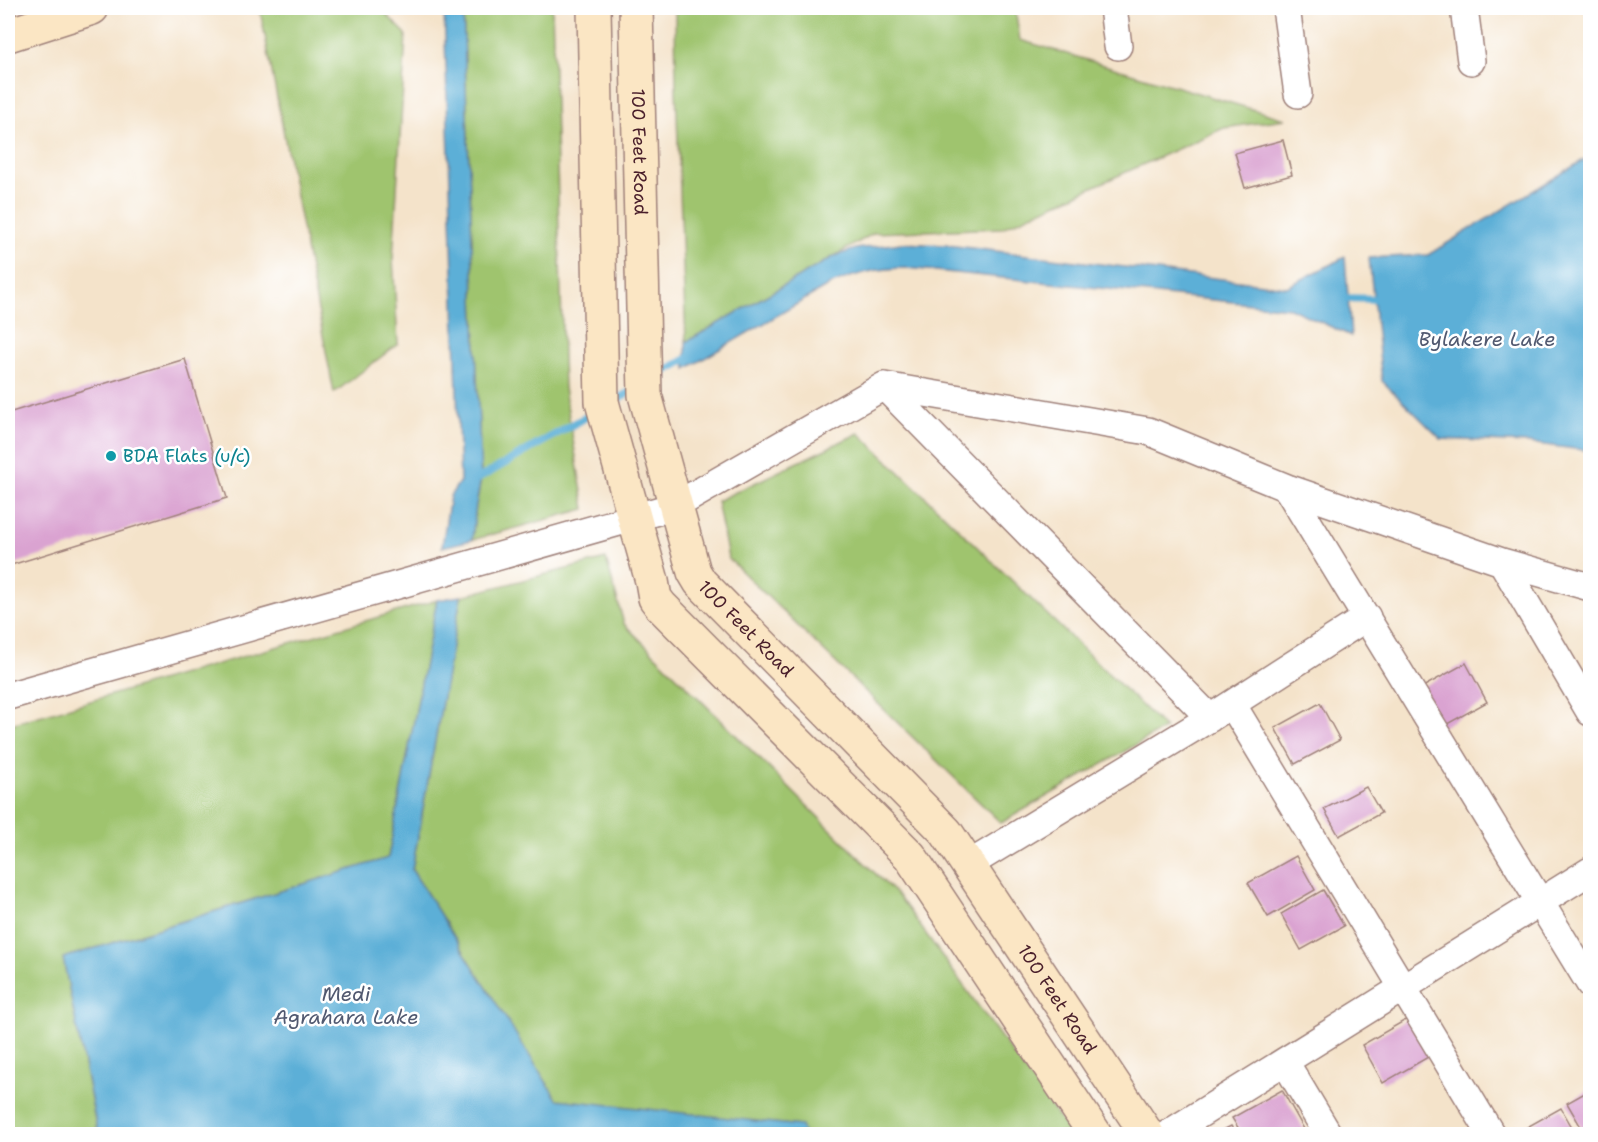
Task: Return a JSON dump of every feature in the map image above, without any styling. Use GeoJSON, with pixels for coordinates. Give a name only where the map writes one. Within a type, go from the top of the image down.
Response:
{"type":"FeatureCollection","features":[{"type":"Feature","properties":{"kind":"main road"},"geometry":{"type":"LineString","coordinates":[[8,35],[92,8]]}},
{"type":"Feature","properties":{"kind":"main road"},"geometry":{"type":"LineString","coordinates":[[594,8],[602,402],[652,580],[653,593],[661,606],[910,856],[1095,1134]]}},
{"type":"Feature","properties":{"kind":"main road","name":"100 Feet Road"},"geometry":{"type":"LineString","coordinates":[[636,8],[645,395],[694,572],[700,582],[946,832],[1147,1134]]}},
{"type":"Feature","properties":{"kind":"street"},"geometry":{"type":"LineString","coordinates":[[1113,8],[1118,46]]}},
{"type":"Feature","properties":{"kind":"street"},"geometry":{"type":"LineString","coordinates":[[1286,8],[1298,94]]}},
{"type":"Feature","properties":{"kind":"street"},"geometry":{"type":"LineString","coordinates":[[1464,8],[1471,61]]}},
{"type":"Feature","properties":{"kind":"street"},"geometry":{"type":"LineString","coordinates":[[884,386],[1221,711],[1403,987],[1491,1134]]}},
{"type":"Feature","properties":{"kind":"street"},"geometry":{"type":"LineString","coordinates":[[8,696],[675,506],[884,386],[1148,431],[1287,488],[1502,562],[1590,586]]}},
{"type":"Feature","properties":{"kind":"street"},"geometry":{"type":"LineString","coordinates":[[1287,488],[1590,984]]}},
{"type":"Feature","properties":{"kind":"street"},"geometry":{"type":"LineString","coordinates":[[1502,562],[1590,712]]}},
{"type":"Feature","properties":{"kind":"street"},"geometry":{"type":"LineString","coordinates":[[968,865],[1221,711],[1367,617]]}},
{"type":"Feature","properties":{"kind":"street"},"geometry":{"type":"LineString","coordinates":[[1167,1134],[1590,871]]}},
{"type":"Feature","properties":{"kind":"street"},"geometry":{"type":"LineString","coordinates":[[1285,1062],[1328,1134]]}},
{"type":"Feature","properties":{"kind":"green space"},"geometry":{"type":"Polygon","coordinates":[[[268,8],[380,8],[406,34],[393,259],[398,344],[334,393],[260,10],[268,8]]]}},
{"type":"Feature","properties":{"kind":"green space"},"geometry":{"type":"Polygon","coordinates":[[[463,8],[552,8],[564,388],[585,509],[472,540],[481,479],[463,8]]]}},
{"type":"Feature","properties":{"kind":"green space"},"geometry":{"type":"Polygon","coordinates":[[[675,8],[1015,8],[1020,40],[1285,119],[1224,128],[1002,228],[874,233],[686,342],[675,8]]]}},
{"type":"Feature","properties":{"kind":"green space"},"geometry":{"type":"Polygon","coordinates":[[[859,433],[1165,728],[1001,823],[728,558],[717,501],[859,433]]]}},
{"type":"Feature","properties":{"kind":"green space"},"geometry":{"type":"Polygon","coordinates":[[[606,559],[624,624],[900,898],[1071,1134],[804,1134],[800,1126],[557,1100],[412,870],[461,596],[606,559]]]}},
{"type":"Feature","properties":{"kind":"green space"},"geometry":{"type":"Polygon","coordinates":[[[437,600],[388,858],[63,958],[98,1134],[8,1134],[8,725],[437,600]]]}},
{"type":"Feature","properties":{"kind":"water"},"geometry":{"type":"Polygon","coordinates":[[[444,8],[463,8],[481,479],[472,540],[442,547],[450,496],[460,481],[444,8]]]}},
{"type":"Feature","properties":{"kind":"water","name":"Bylakere Lake"},"geometry":{"type":"Polygon","coordinates":[[[1590,156],[1590,451],[1529,443],[1441,439],[1382,381],[1369,258],[1428,255],[1590,156]]]}},
{"type":"Feature","properties":{"kind":"water"},"geometry":{"type":"Polygon","coordinates":[[[901,243],[947,245],[1287,287],[1345,257],[1351,336],[1290,308],[896,268],[865,273],[826,287],[686,369],[686,342],[835,256],[856,249],[901,243]]]}},
{"type":"Feature","properties":{"kind":"water","name":"Medi Agrahara Lake"},"geometry":{"type":"Polygon","coordinates":[[[461,596],[412,870],[557,1099],[801,1126],[804,1134],[98,1134],[63,958],[388,858],[437,600],[461,596]]]}},
{"type":"Feature","properties":{"kind":"building"},"geometry":{"type":"Polygon","coordinates":[[[1283,140],[1292,175],[1245,188],[1235,153],[1283,140]]]}},
{"type":"Feature","properties":{"kind":"building","name":"BDA Flats (u/c)"},"geometry":{"type":"Polygon","coordinates":[[[185,359],[227,498],[8,566],[8,413],[185,359]]]}},
{"type":"Feature","properties":{"kind":"building"},"geometry":{"type":"Polygon","coordinates":[[[1466,663],[1487,702],[1440,728],[1419,689],[1466,663]]]}},
{"type":"Feature","properties":{"kind":"building"},"geometry":{"type":"Polygon","coordinates":[[[1320,703],[1340,740],[1295,764],[1275,728],[1320,703]]]}},
{"type":"Feature","properties":{"kind":"building"},"geometry":{"type":"Polygon","coordinates":[[[1366,787],[1381,813],[1339,836],[1324,809],[1366,787]]]}},
{"type":"Feature","properties":{"kind":"building"},"geometry":{"type":"Polygon","coordinates":[[[1296,856],[1315,890],[1268,917],[1248,883],[1296,856]]]}},
{"type":"Feature","properties":{"kind":"building"},"geometry":{"type":"Polygon","coordinates":[[[1323,890],[1344,926],[1301,950],[1281,914],[1323,890]]]}},
{"type":"Feature","properties":{"kind":"building"},"geometry":{"type":"Polygon","coordinates":[[[1409,1018],[1430,1056],[1383,1083],[1362,1045],[1409,1018]]]}},
{"type":"Feature","properties":{"kind":"building"},"geometry":{"type":"Polygon","coordinates":[[[1282,1090],[1305,1131],[1298,1134],[1242,1134],[1232,1118],[1282,1090]]]}},
{"type":"Feature","properties":{"kind":"building"},"geometry":{"type":"Polygon","coordinates":[[[1590,1090],[1590,1134],[1585,1134],[1567,1103],[1590,1090]]]}},
{"type":"Feature","properties":{"kind":"building"},"geometry":{"type":"Polygon","coordinates":[[[1561,1108],[1576,1134],[1522,1134],[1520,1131],[1561,1108]]]}},
{"type":"Feature","properties":{"kind":"building"},"geometry":{"type":"Polygon","coordinates":[[[1231,1126],[1236,1134],[1215,1134],[1231,1126]]]}},
{"type":"Feature","properties":{"kind":"waterway"},"geometry":{"type":"LineString","coordinates":[[1337,298],[1384,299]]}},
{"type":"Feature","properties":{"kind":"waterway"},"geometry":{"type":"LineString","coordinates":[[653,378],[694,355]]}},
{"type":"Feature","properties":{"kind":"waterway"},"geometry":{"type":"LineString","coordinates":[[609,404],[637,388]]}},
{"type":"Feature","properties":{"kind":"waterway"},"geometry":{"type":"LineString","coordinates":[[476,480],[598,410]]}},
{"type":"Feature","properties":{"kind":"place","name":"BDA Flats (u/c)"},"geometry":{"type":"Point","coordinates":[111,456]}}]}
